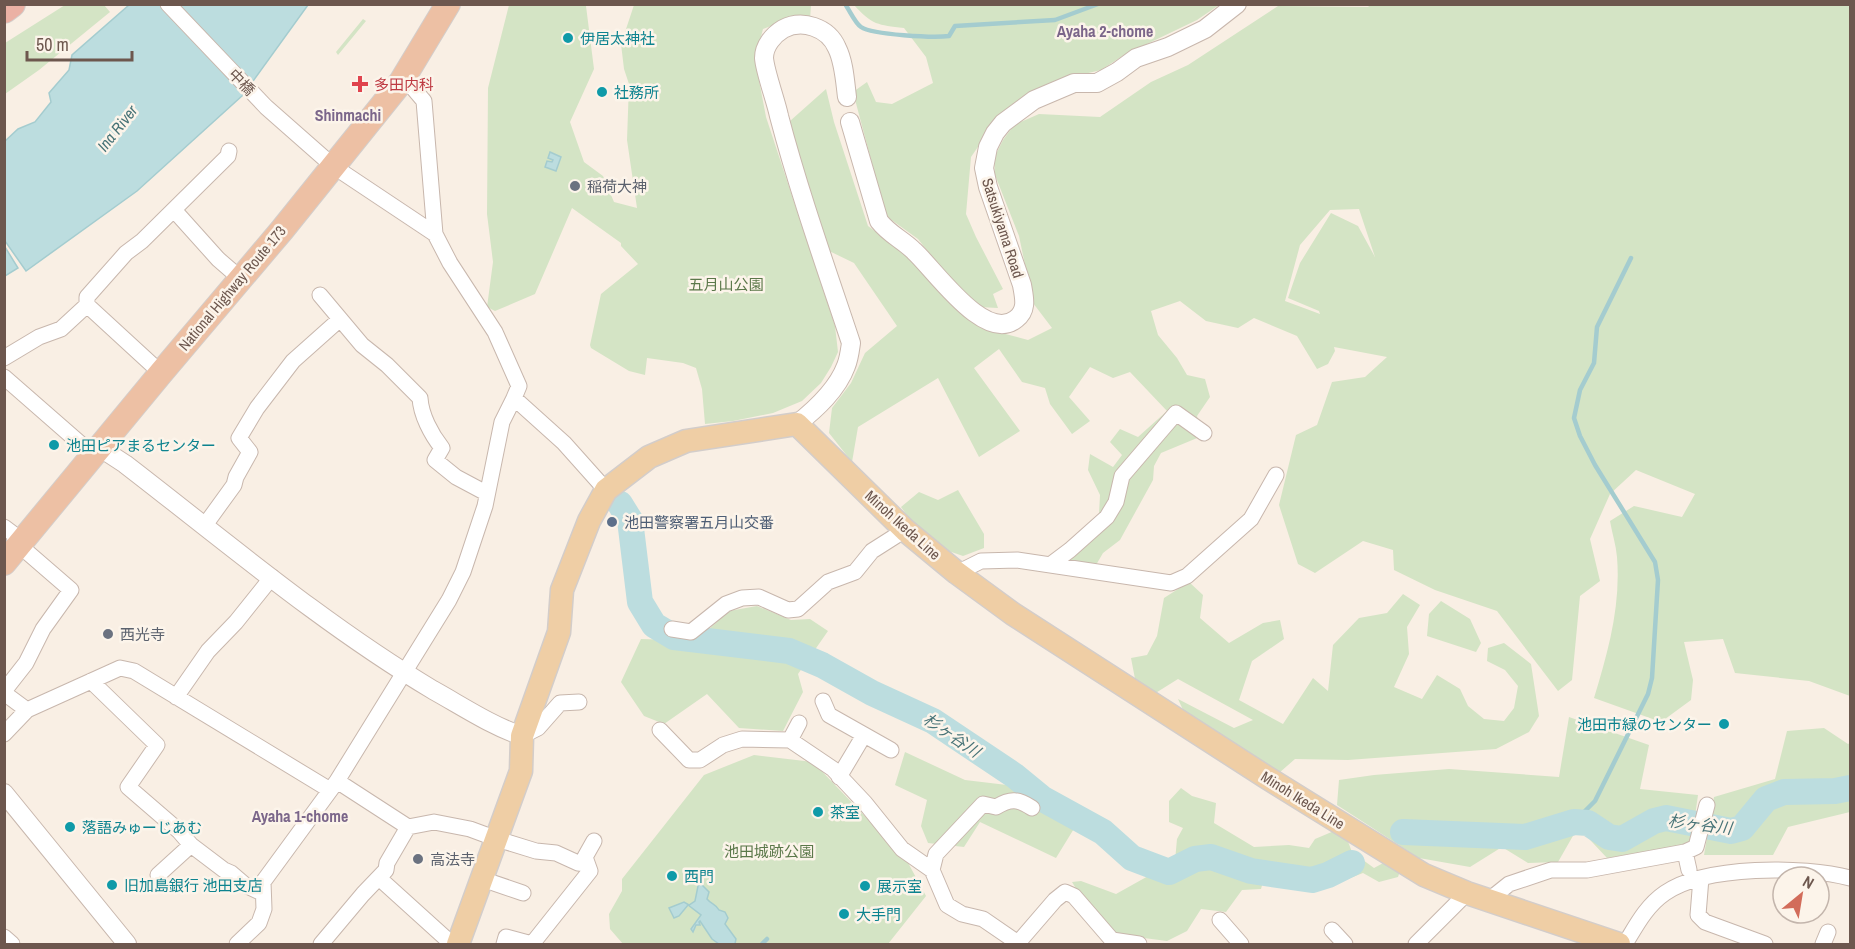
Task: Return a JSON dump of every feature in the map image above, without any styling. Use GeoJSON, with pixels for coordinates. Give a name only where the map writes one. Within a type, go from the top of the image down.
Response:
{"type":"FeatureCollection","features":[{"type":"Feature","properties":{"kind":"highway"},"geometry":{"type":"LineString","coordinates":[[4,10],[12,4]]}},
{"type":"Feature","properties":{"kind":"highway","name":"National Highway Route 173"},"geometry":{"type":"LineString","coordinates":[[9,545],[99,447],[333,166],[401,82],[448,4]]}},
{"type":"Feature","properties":{"kind":"main road"},"geometry":{"type":"LineString","coordinates":[[458,945],[520,771],[522,736],[559,632],[562,590],[589,521],[606,490],[649,457],[686,441],[797,424]]}},
{"type":"Feature","properties":{"kind":"main road","name":"Minoh Ikeda Line"},"geometry":{"type":"LineString","coordinates":[[797,424],[905,530],[957,573],[1013,614],[1266,777],[1424,874],[1467,893],[1619,945]]}},
{"type":"Feature","properties":{"kind":"street","name":"中橋"},"geometry":{"type":"LineString","coordinates":[[168,4],[266,107],[333,166],[435,234]]}},
{"type":"Feature","properties":{"kind":"street","name":"Satsukiyama Road"},"geometry":{"type":"LineString","coordinates":[[797,424],[816,409],[846,367],[851,343],[782,125],[764,58],[771,39],[782,30],[797,24],[816,27],[837,46],[849,110],[879,222],[888,232],[913,249],[972,312],[992,324],[1004,324],[1020,316],[1024,309],[1025,299],[988,187],[984,168],[988,147],[995,133],[1003,123],[1034,100],[1074,83],[1097,83],[1136,58],[1168,47],[1205,29],[1237,4]]}},
{"type":"Feature","properties":{"kind":"street"},"geometry":{"type":"LineString","coordinates":[[237,945],[260,923],[264,909],[263,882],[333,786],[449,600],[463,572],[484,507],[502,422],[519,386],[495,332],[450,263],[435,234],[424,101],[413,88],[401,82]]}},
{"type":"Feature","properties":{"kind":"street"},"geometry":{"type":"LineString","coordinates":[[160,373],[87,305],[87,297],[126,253],[174,210],[228,156],[229,152]]}},
{"type":"Feature","properties":{"kind":"street"},"geometry":{"type":"LineString","coordinates":[[174,210],[218,259],[241,279]]}},
{"type":"Feature","properties":{"kind":"street"},"geometry":{"type":"LineString","coordinates":[[320,295],[362,345],[387,365],[420,398],[421,407],[434,438],[442,448],[435,460],[456,477],[486,493]]}},
{"type":"Feature","properties":{"kind":"street"},"geometry":{"type":"LineString","coordinates":[[4,358],[39,337],[61,329],[87,305]]}},
{"type":"Feature","properties":{"kind":"street"},"geometry":{"type":"LineString","coordinates":[[205,525],[234,485],[250,452],[239,438],[257,408],[293,361],[339,320]]}},
{"type":"Feature","properties":{"kind":"street"},"geometry":{"type":"LineString","coordinates":[[4,377],[83,446],[99,447],[125,464],[349,636],[404,672],[501,729],[522,736],[538,728],[560,703],[579,702]]}},
{"type":"Feature","properties":{"kind":"street"},"geometry":{"type":"LineString","coordinates":[[514,398],[564,443],[606,490]]}},
{"type":"Feature","properties":{"kind":"street"},"geometry":{"type":"LineString","coordinates":[[1050,565],[1107,517],[1116,502],[1122,476],[1176,413],[1204,433]]}},
{"type":"Feature","properties":{"kind":"street"},"geometry":{"type":"LineString","coordinates":[[957,573],[981,561],[1017,560],[1171,583],[1187,576],[1251,519],[1276,475]]}},
{"type":"Feature","properties":{"kind":"street"},"geometry":{"type":"LineString","coordinates":[[672,629],[692,632],[726,604],[742,598],[759,597],[789,610],[798,609],[828,582],[855,572],[872,551],[905,530]]}},
{"type":"Feature","properties":{"kind":"street"},"geometry":{"type":"LineString","coordinates":[[9,545],[71,590],[43,629],[26,663],[4,692],[27,710]]}},
{"type":"Feature","properties":{"kind":"street"},"geometry":{"type":"LineString","coordinates":[[177,697],[208,651],[236,622],[272,577]]}},
{"type":"Feature","properties":{"kind":"street"},"geometry":{"type":"LineString","coordinates":[[4,734],[27,710],[120,668],[134,671],[408,827],[434,822],[471,829],[536,851],[556,853],[578,863],[587,864]]}},
{"type":"Feature","properties":{"kind":"street"},"geometry":{"type":"LineString","coordinates":[[91,681],[157,745],[128,787],[179,831],[191,845],[245,885],[262,893]]}},
{"type":"Feature","properties":{"kind":"street"},"geometry":{"type":"LineString","coordinates":[[823,701],[829,715],[891,750]]}},
{"type":"Feature","properties":{"kind":"street"},"geometry":{"type":"LineString","coordinates":[[789,740],[800,723]]}},
{"type":"Feature","properties":{"kind":"street"},"geometry":{"type":"LineString","coordinates":[[660,730],[689,760],[700,760],[723,745],[742,739],[789,740],[833,769],[866,803],[902,849],[932,870],[947,905],[962,914],[983,919],[1018,944],[1055,900],[1065,892],[1074,896],[1112,940],[1139,945]]}},
{"type":"Feature","properties":{"kind":"street"},"geometry":{"type":"LineString","coordinates":[[839,777],[864,735]]}},
{"type":"Feature","properties":{"kind":"street"},"geometry":{"type":"LineString","coordinates":[[4,793],[127,945]]}},
{"type":"Feature","properties":{"kind":"street"},"geometry":{"type":"LineString","coordinates":[[932,870],[936,854],[983,804],[996,807],[1009,799],[1021,801],[1032,808]]}},
{"type":"Feature","properties":{"kind":"street"},"geometry":{"type":"LineString","coordinates":[[1489,900],[1509,884],[1551,870],[1587,870],[1685,852],[1696,847],[1707,805]]}},
{"type":"Feature","properties":{"kind":"street"},"geometry":{"type":"LineString","coordinates":[[321,945],[386,870],[387,863],[408,827]]}},
{"type":"Feature","properties":{"kind":"street"},"geometry":{"type":"LineString","coordinates":[[504,945],[506,937],[532,945],[560,912],[590,870],[585,857],[594,841]]}},
{"type":"Feature","properties":{"kind":"street"},"geometry":{"type":"LineString","coordinates":[[158,875],[191,845]]}},
{"type":"Feature","properties":{"kind":"street"},"geometry":{"type":"LineString","coordinates":[[1685,852],[1695,874],[1698,915],[1705,922],[1765,945]]}},
{"type":"Feature","properties":{"kind":"street"},"geometry":{"type":"LineString","coordinates":[[1625,945],[1641,918],[1665,893],[1695,874],[1713,875],[1790,869],[1851,878]]}},
{"type":"Feature","properties":{"kind":"street"},"geometry":{"type":"LineString","coordinates":[[379,878],[452,945]]}},
{"type":"Feature","properties":{"kind":"street"},"geometry":{"type":"LineString","coordinates":[[482,879],[523,893]]}},
{"type":"Feature","properties":{"kind":"street"},"geometry":{"type":"LineString","coordinates":[[1416,945],[1467,893]]}},
{"type":"Feature","properties":{"kind":"street"},"geometry":{"type":"LineString","coordinates":[[1220,920],[1241,945]]}},
{"type":"Feature","properties":{"kind":"street"},"geometry":{"type":"LineString","coordinates":[[1332,930],[1345,945]]}},
{"type":"Feature","properties":{"kind":"street"},"geometry":{"type":"LineString","coordinates":[[4,937],[12,945]]}},
{"type":"Feature","properties":{"kind":"green space","name":"五月山公園"},"geometry":{"type":"Polygon","coordinates":[[[582,4],[586,6],[594,69],[570,122],[584,162],[603,176],[614,202],[637,208],[627,140],[629,84],[624,69],[621,44],[634,5],[811,5],[810,20],[784,21],[763,29],[758,48],[757,70],[766,117],[835,326],[838,352],[821,383],[802,401],[773,413],[705,424],[702,389],[696,368],[683,363],[647,358],[645,375],[629,371],[591,348],[601,294],[638,264],[621,246],[621,243],[572,208],[535,294],[495,311],[487,307],[493,262],[487,214],[488,88],[509,5],[582,4]]]}},
{"type":"Feature","properties":{"kind":"green space"},"geometry":{"type":"Polygon","coordinates":[[[1371,4],[1850,5],[1850,696],[1809,681],[1735,673],[1723,639],[1684,642],[1693,680],[1691,700],[1661,722],[1594,698],[1608,646],[1617,593],[1617,557],[1610,521],[1634,506],[1682,517],[1695,494],[1636,470],[1610,494],[1590,539],[1600,581],[1580,596],[1572,680],[1558,691],[1497,611],[1435,590],[1394,570],[1393,550],[1363,541],[1315,573],[1298,564],[1279,505],[1296,435],[1317,425],[1332,382],[1365,377],[1387,357],[1334,347],[1335,351],[1328,364],[1317,369],[1297,336],[1254,318],[1238,328],[1206,321],[1180,301],[1151,311],[1158,335],[1177,358],[1187,375],[1205,379],[1210,397],[1197,416],[1202,436],[1161,453],[1154,466],[1153,480],[1120,540],[1103,553],[1096,565],[1067,563],[1069,552],[1099,514],[1100,495],[1088,470],[1090,454],[1113,467],[1122,455],[1110,442],[1120,429],[1138,437],[1167,411],[1130,372],[1113,378],[1090,367],[1069,397],[1090,421],[1072,434],[1050,404],[1045,388],[1022,382],[999,349],[974,368],[1020,431],[979,457],[938,378],[858,427],[852,462],[829,433],[832,408],[851,383],[865,353],[897,326],[854,263],[823,248],[790,121],[826,89],[834,122],[868,226],[909,256],[942,295],[990,330],[1028,340],[1052,328],[1033,303],[1019,236],[995,175],[994,158],[1014,125],[1039,114],[1100,117],[1151,82],[1188,65],[1278,6],[1368,7],[1371,4]],[[1359,209],[1330,210],[1300,245],[1285,301],[1320,314],[1319,311],[1288,298],[1300,263],[1331,213],[1358,226],[1375,257],[1359,209]]]}},
{"type":"Feature","properties":{"kind":"green space"},"geometry":{"type":"Polygon","coordinates":[[[65,5],[104,5],[110,12],[39,70],[5,94],[5,43],[65,5]]]}},
{"type":"Feature","properties":{"kind":"green space"},"geometry":{"type":"Polygon","coordinates":[[[854,5],[1219,5],[1197,20],[1124,55],[1101,70],[1059,80],[1011,105],[993,125],[971,157],[966,214],[1003,289],[993,294],[998,308],[979,307],[949,278],[918,239],[886,216],[853,92],[867,82],[876,102],[892,104],[933,83],[926,57],[904,28],[876,23],[854,5]]]}},
{"type":"Feature","properties":{"kind":"green space"},"geometry":{"type":"Polygon","coordinates":[[[363,19],[366,21],[338,55],[336,52],[363,19]]]}},
{"type":"Feature","properties":{"kind":"green space"},"geometry":{"type":"Polygon","coordinates":[[[958,490],[984,534],[984,548],[963,556],[940,548],[914,525],[901,507],[919,492],[938,500],[958,490]]]}},
{"type":"Feature","properties":{"kind":"green space"},"geometry":{"type":"Polygon","coordinates":[[[1189,582],[1203,595],[1200,618],[1229,643],[1263,623],[1280,620],[1284,639],[1252,661],[1239,700],[1283,724],[1313,678],[1328,691],[1333,645],[1359,618],[1387,613],[1403,594],[1420,605],[1407,627],[1409,654],[1394,687],[1422,699],[1437,675],[1460,689],[1468,706],[1484,719],[1504,721],[1514,708],[1518,686],[1505,670],[1487,661],[1488,648],[1504,643],[1531,664],[1539,716],[1529,732],[1496,749],[1348,760],[1295,759],[1279,773],[1184,712],[1178,699],[1234,728],[1253,720],[1178,679],[1154,694],[1136,684],[1131,658],[1147,655],[1157,636],[1164,598],[1189,582]]]}},
{"type":"Feature","properties":{"kind":"green space"},"geometry":{"type":"Polygon","coordinates":[[[1441,601],[1470,619],[1481,643],[1476,652],[1427,636],[1429,614],[1441,601]]]}},
{"type":"Feature","properties":{"kind":"green space"},"geometry":{"type":"Polygon","coordinates":[[[757,606],[791,620],[810,619],[828,631],[798,674],[803,692],[783,731],[739,728],[707,694],[664,724],[644,716],[621,682],[641,639],[673,640],[707,631],[729,611],[757,606]]]}},
{"type":"Feature","properties":{"kind":"green space"},"geometry":{"type":"Polygon","coordinates":[[[1569,717],[1649,745],[1640,789],[1698,795],[1691,844],[1607,858],[1578,827],[1558,862],[1528,863],[1502,847],[1470,867],[1419,858],[1337,805],[1339,780],[1374,775],[1449,769],[1559,777],[1569,717]]]}},
{"type":"Feature","properties":{"kind":"green space"},"geometry":{"type":"Polygon","coordinates":[[[1824,728],[1848,744],[1850,743],[1850,812],[1788,827],[1773,855],[1704,855],[1714,797],[1775,779],[1787,731],[1824,728]]]}},
{"type":"Feature","properties":{"kind":"green space"},"geometry":{"type":"Polygon","coordinates":[[[905,752],[965,780],[1007,785],[1075,827],[1056,858],[980,822],[964,847],[928,843],[921,826],[927,800],[895,785],[905,752]]]}},
{"type":"Feature","properties":{"kind":"green space","name":"池田城跡公園"},"geometry":{"type":"Polygon","coordinates":[[[754,755],[813,762],[906,859],[926,896],[888,944],[623,944],[610,929],[609,914],[622,891],[622,879],[704,775],[754,755]]]}},
{"type":"Feature","properties":{"kind":"green space"},"geometry":{"type":"Polygon","coordinates":[[[1181,788],[1192,796],[1216,803],[1214,823],[1254,847],[1289,845],[1309,848],[1315,839],[1334,831],[1347,839],[1352,852],[1374,868],[1387,861],[1401,868],[1398,877],[1379,882],[1363,873],[1335,884],[1264,878],[1261,889],[1242,890],[1226,912],[1201,909],[1187,931],[1167,941],[1113,934],[1072,882],[1081,881],[1116,894],[1175,861],[1177,839],[1183,828],[1169,822],[1169,801],[1181,788]]]}},
{"type":"Feature","properties":{"kind":"water","name":"Ina River"},"geometry":{"type":"Polygon","coordinates":[[[129,5],[308,5],[243,95],[137,191],[26,271],[5,241],[4,142],[18,129],[35,122],[51,102],[49,93],[69,70],[72,55],[129,5]]]}},
{"type":"Feature","properties":{"kind":"water"},"geometry":{"type":"Polygon","coordinates":[[[550,152],[561,157],[556,171],[545,167],[547,161],[552,162],[553,160],[548,158],[550,152]]]}},
{"type":"Feature","properties":{"kind":"water"},"geometry":{"type":"Polygon","coordinates":[[[5,247],[18,268],[4,276],[5,247]]]}},
{"type":"Feature","properties":{"kind":"water"},"geometry":{"type":"Polygon","coordinates":[[[701,884],[709,892],[707,899],[719,910],[725,912],[728,918],[725,924],[736,939],[735,944],[719,944],[712,939],[700,921],[700,925],[696,925],[693,932],[691,929],[701,915],[688,905],[679,916],[674,918],[669,908],[684,902],[689,905],[695,901],[698,886],[701,884]]]}},
{"type":"Feature","properties":{"kind":"waterway"},"geometry":{"type":"LineString","coordinates":[[845,4],[859,25],[868,30],[931,37],[949,36],[955,26],[1055,20],[1098,4]]}},
{"type":"Feature","properties":{"kind":"waterway"},"geometry":{"type":"LineString","coordinates":[[1574,822],[1595,801],[1648,694],[1652,678],[1658,580],[1655,562],[1595,465],[1580,436],[1574,418],[1580,390],[1594,363],[1597,327],[1631,258]]}},
{"type":"Feature","properties":{"kind":"waterway","name":"杉ヶ谷川"},"geometry":{"type":"LineString","coordinates":[[620,504],[630,520],[640,602],[654,625],[674,637],[789,651],[822,665],[872,693],[933,721],[1015,776],[1043,799],[1103,832],[1132,858],[1169,872],[1195,859],[1211,857],[1251,871],[1312,880],[1352,863]]}},
{"type":"Feature","properties":{"kind":"waterway","name":"杉ヶ谷川"},"geometry":{"type":"LineString","coordinates":[[1403,832],[1525,837],[1574,822],[1588,823],[1609,837],[1622,839],[1654,821],[1666,818],[1731,831],[1742,828],[1766,799],[1784,792],[1835,791],[1850,788]]}},
{"type":"Feature","properties":{"kind":"waterway"},"geometry":{"type":"LineString","coordinates":[[762,944],[767,939]]}},
{"type":"Feature","properties":{"kind":"place","name":"伊居太神社"},"geometry":{"type":"Point","coordinates":[568,38]}},
{"type":"Feature","properties":{"kind":"place","name":"多田内科"},"geometry":{"type":"Point","coordinates":[360,84]}},
{"type":"Feature","properties":{"kind":"place","name":"社務所"},"geometry":{"type":"Point","coordinates":[602,92]}},
{"type":"Feature","properties":{"kind":"place","name":"稲荷大神"},"geometry":{"type":"Point","coordinates":[575,186]}},
{"type":"Feature","properties":{"kind":"place","name":"池田ピアまるセンター"},"geometry":{"type":"Point","coordinates":[54,445]}},
{"type":"Feature","properties":{"kind":"place","name":"池田警察署五月山交番"},"geometry":{"type":"Point","coordinates":[612,522]}},
{"type":"Feature","properties":{"kind":"place","name":"西光寺"},"geometry":{"type":"Point","coordinates":[108,634]}},
{"type":"Feature","properties":{"kind":"place","name":"池田市緑のセンター"},"geometry":{"type":"Point","coordinates":[1724,724]}},
{"type":"Feature","properties":{"kind":"place","name":"茶室"},"geometry":{"type":"Point","coordinates":[818,812]}},
{"type":"Feature","properties":{"kind":"place","name":"落語みゅーじあむ"},"geometry":{"type":"Point","coordinates":[70,827]}},
{"type":"Feature","properties":{"kind":"place","name":"高法寺"},"geometry":{"type":"Point","coordinates":[418,859]}},
{"type":"Feature","properties":{"kind":"place","name":"西門"},"geometry":{"type":"Point","coordinates":[672,876]}},
{"type":"Feature","properties":{"kind":"place","name":"旧加島銀行 池田支店"},"geometry":{"type":"Point","coordinates":[112,885]}},
{"type":"Feature","properties":{"kind":"place","name":"展示室"},"geometry":{"type":"Point","coordinates":[865,886]}},
{"type":"Feature","properties":{"kind":"place","name":"大手門"},"geometry":{"type":"Point","coordinates":[844,914]}},
{"type":"Feature","properties":{"kind":"district","name":"Ayaha 2-chome"},"geometry":{"type":"Point","coordinates":[1105,31]}},
{"type":"Feature","properties":{"kind":"district","name":"Shinmachi"},"geometry":{"type":"Point","coordinates":[348,115]}},
{"type":"Feature","properties":{"kind":"district","name":"Ayaha 1-chome"},"geometry":{"type":"Point","coordinates":[300,816]}}]}
